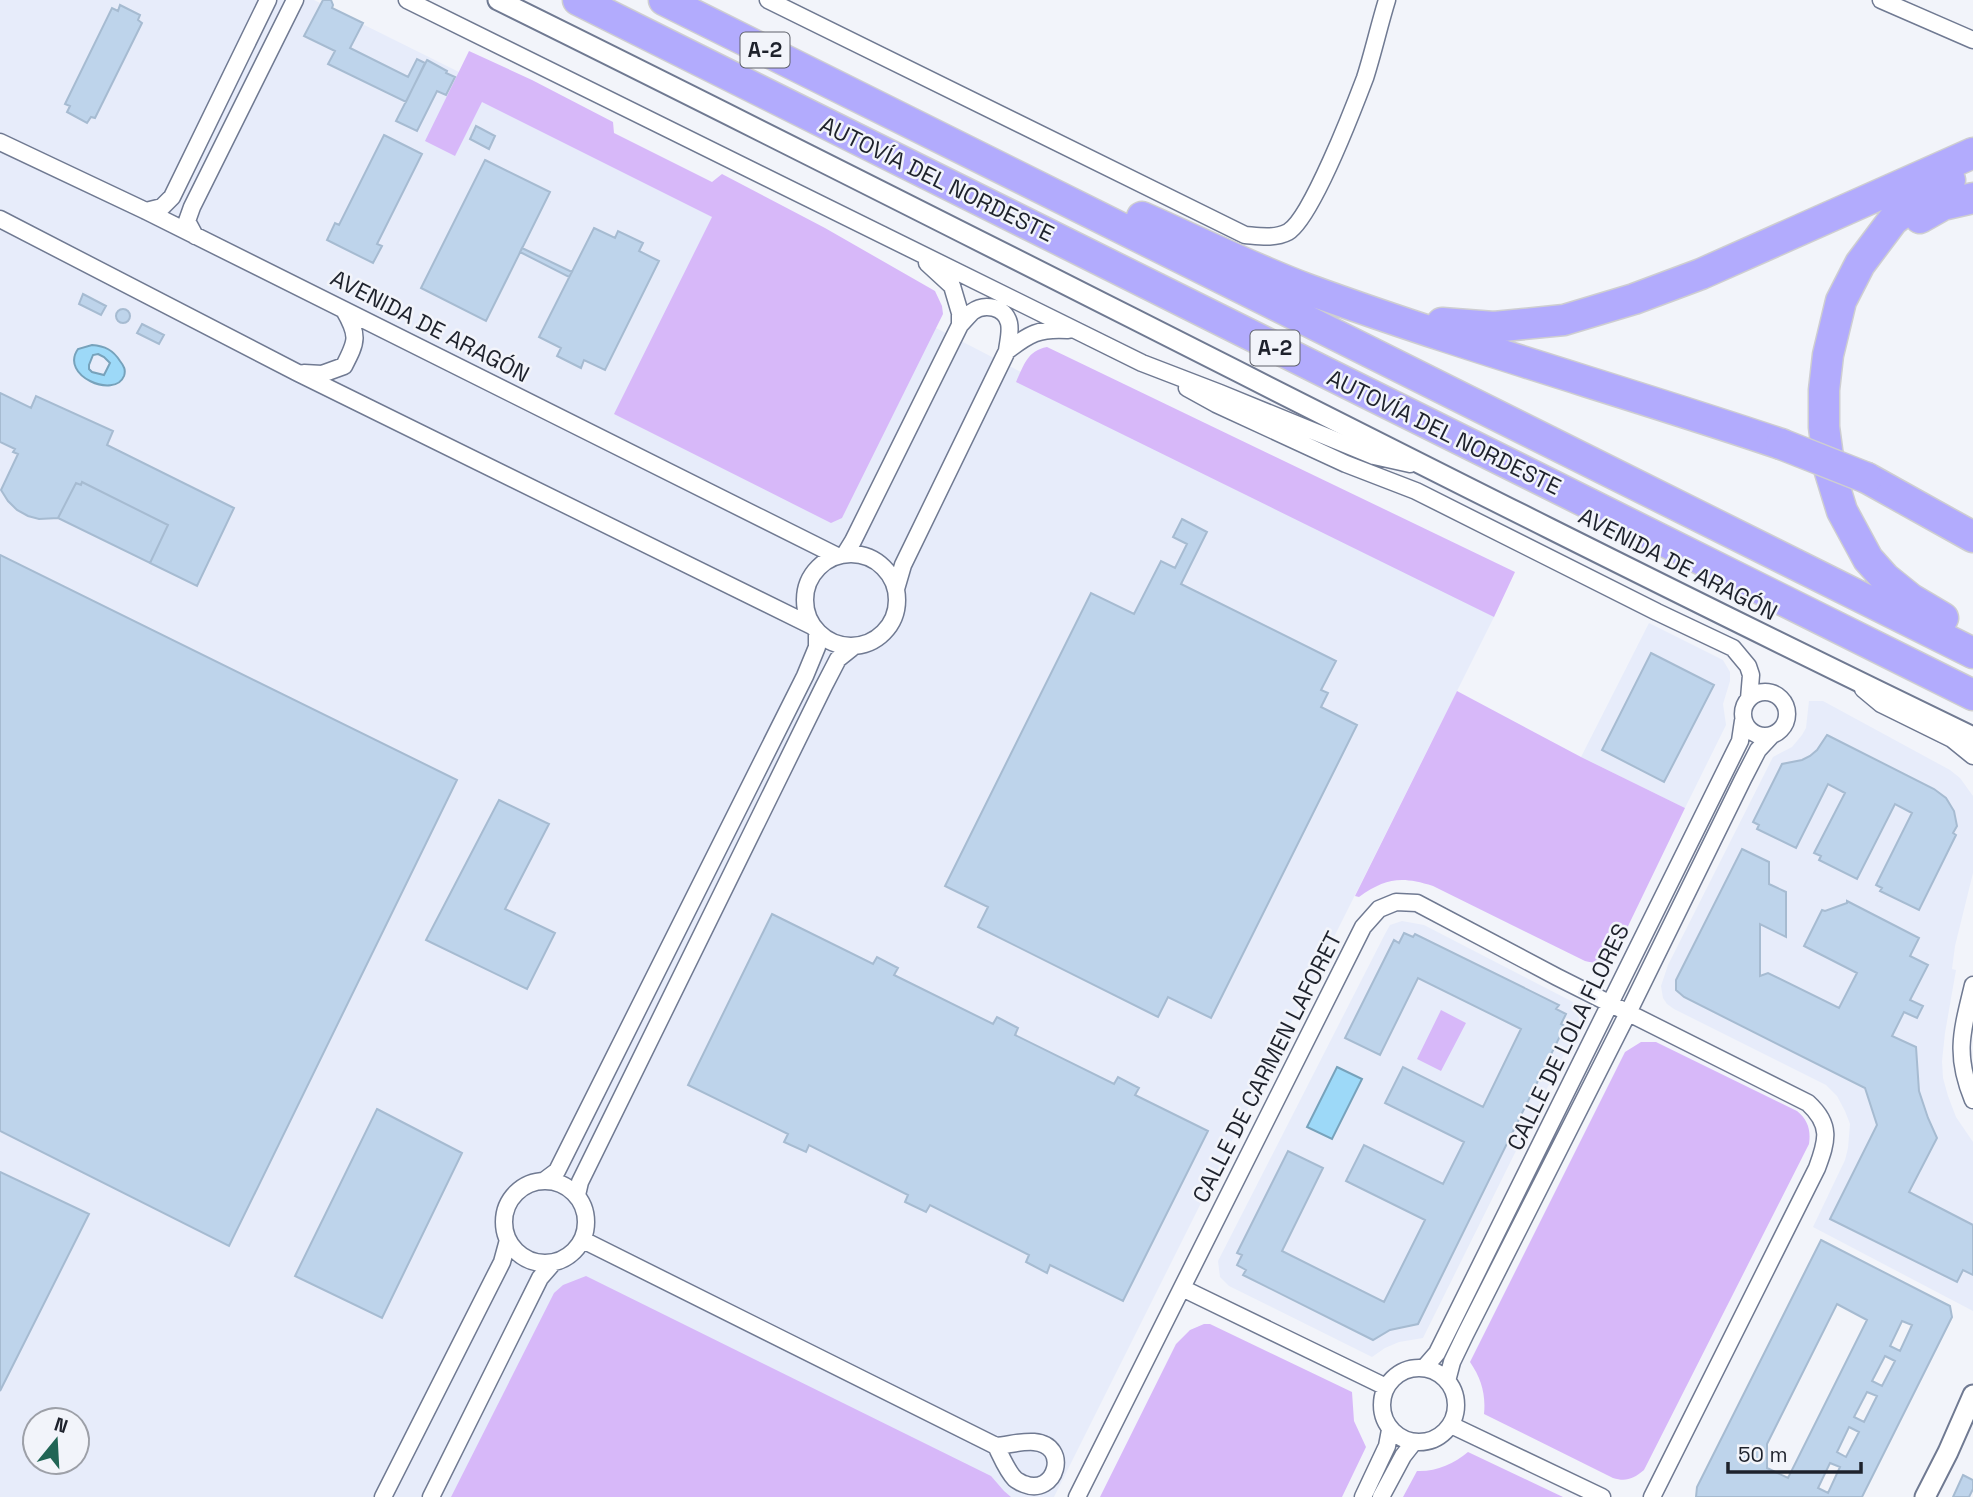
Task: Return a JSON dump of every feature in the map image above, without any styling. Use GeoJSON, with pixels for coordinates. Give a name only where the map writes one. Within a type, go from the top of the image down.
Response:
{"type":"FeatureCollection","features":[{"type":"Feature","properties":{"kind":"highway","name":"AUTOVÍA DEL NORDESTE"},"geometry":{"type":"LineString","coordinates":[[578,0],[1973,695]]}},
{"type":"Feature","properties":{"kind":"highway","name":"AUTOVÍA DEL NORDESTE"},"geometry":{"type":"LineString","coordinates":[[664,0],[1973,653]]}},
{"type":"Feature","properties":{"kind":"highway"},"geometry":{"type":"LineString","coordinates":[[814,75],[1306,288],[1514,359],[1678,409],[1781,444],[1867,478],[1973,537]]}},
{"type":"Feature","properties":{"kind":"highway"},"geometry":{"type":"LineString","coordinates":[[1306,288],[1436,323],[1493,327],[1564,320],[1634,299],[1701,274],[1973,153]]}},
{"type":"Feature","properties":{"kind":"highway"},"geometry":{"type":"LineString","coordinates":[[1973,168],[1934,189],[1893,220],[1860,264],[1841,300],[1828,355],[1824,390],[1824,426],[1830,472],[1842,511],[1868,559],[1885,578],[1911,599],[1973,636]]}},
{"type":"Feature","properties":{"kind":"highway"},"geometry":{"type":"LineString","coordinates":[[1828,355],[1866,270],[1893,239],[1920,218],[1943,205],[1973,198]]}},
{"type":"Feature","properties":{"kind":"street"},"geometry":{"type":"LineString","coordinates":[[146,211],[162,206],[172,197],[268,0]]}},
{"type":"Feature","properties":{"kind":"street"},"geometry":{"type":"LineString","coordinates":[[195,236],[187,221],[192,207],[295,0]]}},
{"type":"Feature","properties":{"kind":"street"},"geometry":{"type":"LineString","coordinates":[[407,0],[1142,363],[1216,404],[1346,464],[1416,491],[1733,648],[1748,666],[1751,675],[1749,699],[1742,711],[1743,721],[1754,734],[1762,737],[1777,733],[1786,723],[1787,709],[1774,694],[1761,692],[1749,699]]}},
{"type":"Feature","properties":{"kind":"street","name":"AVENIDA DE ARAGÓN"},"geometry":{"type":"LineString","coordinates":[[498,0],[1973,737]]}},
{"type":"Feature","properties":{"kind":"street"},"geometry":{"type":"LineString","coordinates":[[768,0],[1245,235],[1266,237],[1287,232],[1305,215],[1365,77],[1387,0]]}},
{"type":"Feature","properties":{"kind":"street"},"geometry":{"type":"LineString","coordinates":[[1881,0],[1973,40]]}},
{"type":"Feature","properties":{"kind":"street","name":"AVENIDA DE ARAGÓN"},"geometry":{"type":"LineString","coordinates":[[0,142],[146,211],[841,555]]}},
{"type":"Feature","properties":{"kind":"street"},"geometry":{"type":"LineString","coordinates":[[0,219],[298,373],[815,629],[828,641],[840,645],[867,644],[888,628],[894,616],[896,589],[902,565],[1007,351],[1009,323],[1005,314],[997,309],[984,307],[973,312],[960,325],[853,541],[841,555]]}},
{"type":"Feature","properties":{"kind":"street"},"geometry":{"type":"LineString","coordinates":[[915,252],[952,286],[960,313],[960,325]]}},
{"type":"Feature","properties":{"kind":"street"},"geometry":{"type":"LineString","coordinates":[[298,373],[322,374],[344,366],[354,346],[354,326],[344,310]]}},
{"type":"Feature","properties":{"kind":"street"},"geometry":{"type":"LineString","coordinates":[[1007,351],[1028,335],[1050,328],[1072,330]]}},
{"type":"Feature","properties":{"kind":"street"},"geometry":{"type":"LineString","coordinates":[[1142,363],[1374,456],[1433,469]]}},
{"type":"Feature","properties":{"kind":"street"},"geometry":{"type":"LineString","coordinates":[[545,1180],[556,1171],[805,676],[817,647],[815,629],[806,613],[804,599],[814,572],[824,562],[841,555],[862,555],[877,562],[889,574],[896,589]]}},
{"type":"Feature","properties":{"kind":"street"},"geometry":{"type":"LineString","coordinates":[[577,1195],[580,1182],[824,685],[838,659],[853,646]]}},
{"type":"Feature","properties":{"kind":"street"},"geometry":{"type":"LineString","coordinates":[[1848,676],[1881,704],[1952,739],[1973,756]]}},
{"type":"Feature","properties":{"kind":"street","name":"CALLE DE LOLA FLORES"},"geometry":{"type":"LineString","coordinates":[[1424,1368],[1437,1353],[1611,1004],[1740,741],[1743,721]]}},
{"type":"Feature","properties":{"kind":"street","name":"CALLE DE LOLA FLORES"},"geometry":{"type":"LineString","coordinates":[[1447,1381],[1452,1362],[1465,1335],[1743,779],[1758,750],[1771,736]]}},
{"type":"Feature","properties":{"kind":"street","name":"CALLE DE CARMEN LAFORET"},"geometry":{"type":"LineString","coordinates":[[1077,1497],[1353,945],[1363,927],[1379,909],[1396,902],[1417,903],[1808,1103],[1819,1113],[1827,1132],[1817,1168],[1651,1497]]}},
{"type":"Feature","properties":{"kind":"street"},"geometry":{"type":"LineString","coordinates":[[1973,985],[1962,1030],[1961,1056],[1973,1100]]}},
{"type":"Feature","properties":{"kind":"street"},"geometry":{"type":"LineString","coordinates":[[1973,1029],[1973,1070]]}},
{"type":"Feature","properties":{"kind":"street"},"geometry":{"type":"LineString","coordinates":[[545,1180],[568,1187],[577,1195],[587,1217],[583,1240],[576,1251],[553,1263],[540,1263],[527,1259],[516,1251],[508,1240],[504,1213],[519,1189],[545,1180]]}},
{"type":"Feature","properties":{"kind":"street"},"geometry":{"type":"LineString","coordinates":[[383,1497],[502,1262],[508,1240]]}},
{"type":"Feature","properties":{"kind":"street"},"geometry":{"type":"LineString","coordinates":[[583,1240],[996,1446]]}},
{"type":"Feature","properties":{"kind":"street"},"geometry":{"type":"LineString","coordinates":[[431,1497],[540,1278],[553,1263]]}},
{"type":"Feature","properties":{"kind":"street"},"geometry":{"type":"LineString","coordinates":[[1182,1288],[1386,1387]]}},
{"type":"Feature","properties":{"kind":"street"},"geometry":{"type":"LineString","coordinates":[[1424,1368],[1432,1370],[1447,1381],[1455,1397],[1456,1407],[1451,1424],[1444,1433],[1435,1439],[1414,1443],[1390,1430],[1381,1409],[1382,1398],[1391,1380],[1406,1370],[1424,1368]]}},
{"type":"Feature","properties":{"kind":"street"},"geometry":{"type":"LineString","coordinates":[[1925,1497],[1973,1395]]}},
{"type":"Feature","properties":{"kind":"street"},"geometry":{"type":"LineString","coordinates":[[1451,1424],[1602,1497]]}},
{"type":"Feature","properties":{"kind":"street"},"geometry":{"type":"LineString","coordinates":[[1363,1497],[1387,1446],[1390,1430]]}},
{"type":"Feature","properties":{"kind":"street"},"geometry":{"type":"LineString","coordinates":[[1381,1497],[1403,1456],[1414,1443]]}},
{"type":"Feature","properties":{"kind":"shaded area"},"geometry":{"type":"Polygon","coordinates":[[[0,0],[314,0],[459,72],[712,217],[936,328],[1494,617],[1054,1497],[0,1497],[0,0]]]}},
{"type":"Feature","properties":{"kind":"shaded area"},"geometry":{"type":"Polygon","coordinates":[[[469,51],[613,122],[614,133],[712,182],[722,174],[825,228],[935,291],[943,314],[842,518],[831,523],[614,414],[712,217],[482,102],[455,156],[425,141],[469,51]]]}},
{"type":"Feature","properties":{"kind":"shaded area"},"geometry":{"type":"Polygon","coordinates":[[[1047,347],[1515,572],[1494,617],[1016,382],[1031,355],[1047,347]]]}},
{"type":"Feature","properties":{"kind":"shaded area"},"geometry":{"type":"Polygon","coordinates":[[[1649,623],[1723,660],[1730,672],[1723,704],[1726,725],[1685,808],[1581,757],[1649,623]]]}},
{"type":"Feature","properties":{"kind":"shaded area"},"geometry":{"type":"Polygon","coordinates":[[[1457,691],[1581,757],[1685,808],[1617,949],[1607,960],[1599,963],[1585,961],[1422,883],[1394,881],[1377,886],[1359,897],[1355,896],[1457,691]]]}},
{"type":"Feature","properties":{"kind":"shaded area"},"geometry":{"type":"Polygon","coordinates":[[[1809,701],[1823,701],[1950,770],[1960,778],[1973,796],[1973,873],[1955,946],[1952,969],[1956,970],[1942,1061],[1943,1078],[1956,1117],[1973,1142],[1973,1311],[1813,1227],[1845,1160],[1848,1148],[1850,1124],[1837,1096],[1826,1085],[1674,1009],[1663,998],[1661,986],[1668,965],[1773,757],[1792,747],[1806,728],[1809,701]]]}},
{"type":"Feature","properties":{"kind":"shaded area"},"geometry":{"type":"Polygon","coordinates":[[[1402,921],[1424,925],[1573,1002],[1579,1018],[1577,1028],[1423,1338],[1399,1342],[1372,1357],[1229,1286],[1220,1277],[1218,1261],[1385,934],[1390,925],[1402,921]]]}},
{"type":"Feature","properties":{"kind":"shaded area"},"geometry":{"type":"Polygon","coordinates":[[[1441,1010],[1466,1023],[1441,1071],[1417,1059],[1441,1010]]]}},
{"type":"Feature","properties":{"kind":"shaded area"},"geometry":{"type":"Polygon","coordinates":[[[1641,1042],[1656,1042],[1797,1111],[1806,1122],[1810,1139],[1644,1470],[1633,1478],[1622,1480],[1484,1414],[1482,1386],[1470,1362],[1625,1052],[1641,1042]]]}},
{"type":"Feature","properties":{"kind":"shaded area"},"geometry":{"type":"Polygon","coordinates":[[[586,1276],[991,1476],[1011,1497],[451,1497],[554,1293],[563,1285],[586,1276]]]}},
{"type":"Feature","properties":{"kind":"shaded area"},"geometry":{"type":"Polygon","coordinates":[[[1210,1324],[1352,1392],[1354,1421],[1366,1447],[1342,1497],[1100,1497],[1176,1344],[1190,1330],[1210,1324]]]}},
{"type":"Feature","properties":{"kind":"shaded area"},"geometry":{"type":"Polygon","coordinates":[[[1468,1452],[1563,1497],[1403,1497],[1417,1471],[1444,1466],[1468,1452]]]}},
{"type":"Feature","properties":{"kind":"water"},"geometry":{"type":"Polygon","coordinates":[[[92,345],[108,349],[123,365],[124,376],[119,383],[110,385],[90,381],[76,368],[74,359],[78,349],[92,345]],[[93,355],[89,365],[92,372],[104,375],[110,363],[104,357],[93,355]]]}},
{"type":"Feature","properties":{"kind":"water"},"geometry":{"type":"Polygon","coordinates":[[[1337,1067],[1362,1079],[1332,1139],[1307,1127],[1337,1067]]]}},
{"type":"Feature","properties":{"kind":"building"},"geometry":{"type":"Polygon","coordinates":[[[323,0],[331,0],[332,8],[363,23],[350,48],[408,77],[417,59],[425,63],[406,102],[328,64],[335,51],[304,36],[323,0]]]}},
{"type":"Feature","properties":{"kind":"building"},"geometry":{"type":"Polygon","coordinates":[[[120,5],[140,15],[138,20],[142,23],[95,118],[91,117],[87,123],[67,112],[70,106],[65,104],[112,8],[118,11],[120,5]]]}},
{"type":"Feature","properties":{"kind":"building"},"geometry":{"type":"Polygon","coordinates":[[[427,60],[455,77],[446,95],[437,91],[417,131],[396,121],[427,60]]]}},
{"type":"Feature","properties":{"kind":"building"},"geometry":{"type":"Polygon","coordinates":[[[476,126],[495,136],[489,149],[470,139],[476,126]]]}},
{"type":"Feature","properties":{"kind":"building"},"geometry":{"type":"Polygon","coordinates":[[[384,135],[422,154],[377,244],[382,246],[373,263],[327,240],[335,223],[339,225],[384,135]]]}},
{"type":"Feature","properties":{"kind":"building"},"geometry":{"type":"Polygon","coordinates":[[[485,160],[550,192],[486,321],[421,288],[485,160]]]}},
{"type":"Feature","properties":{"kind":"building"},"geometry":{"type":"Polygon","coordinates":[[[594,228],[615,238],[618,231],[643,243],[639,251],[659,261],[605,370],[584,360],[581,368],[557,356],[561,348],[539,337],[594,228]]]}},
{"type":"Feature","properties":{"kind":"building"},"geometry":{"type":"Polygon","coordinates":[[[522,248],[572,272],[569,277],[520,252],[522,248]]]}},
{"type":"Feature","properties":{"kind":"building"},"geometry":{"type":"Polygon","coordinates":[[[83,294],[106,306],[101,315],[79,304],[83,294]]]}},
{"type":"Feature","properties":{"kind":"building"},"geometry":{"type":"Polygon","coordinates":[[[123,309],[128,311],[128,321],[123,323],[118,321],[116,316],[118,311],[123,309]]]}},
{"type":"Feature","properties":{"kind":"building"},"geometry":{"type":"Polygon","coordinates":[[[142,324],[164,335],[159,344],[137,333],[142,324]]]}},
{"type":"Feature","properties":{"kind":"building"},"geometry":{"type":"Polygon","coordinates":[[[0,393],[31,408],[36,396],[113,431],[107,445],[234,508],[197,586],[150,563],[168,525],[82,482],[81,485],[76,483],[58,518],[39,519],[17,510],[1,490],[18,454],[13,452],[15,449],[0,442],[0,393]]]}},
{"type":"Feature","properties":{"kind":"building"},"geometry":{"type":"Polygon","coordinates":[[[82,482],[168,525],[150,563],[58,518],[76,483],[81,485],[82,482]]]}},
{"type":"Feature","properties":{"kind":"building"},"geometry":{"type":"Polygon","coordinates":[[[1182,519],[1207,532],[1181,584],[1336,661],[1321,690],[1328,693],[1321,707],[1357,725],[1211,1018],[1168,997],[1158,1017],[978,927],[988,907],[945,886],[1091,593],[1134,614],[1161,561],[1175,568],[1187,544],[1173,537],[1182,519]]]}},
{"type":"Feature","properties":{"kind":"building"},"geometry":{"type":"Polygon","coordinates":[[[0,555],[457,780],[229,1246],[0,1131],[0,555]]]}},
{"type":"Feature","properties":{"kind":"building"},"geometry":{"type":"Polygon","coordinates":[[[1651,653],[1714,685],[1664,782],[1602,750],[1651,653]]]}},
{"type":"Feature","properties":{"kind":"building"},"geometry":{"type":"Polygon","coordinates":[[[1827,735],[1934,789],[1946,798],[1954,811],[1957,826],[1953,833],[1956,835],[1919,910],[1880,891],[1882,888],[1876,885],[1912,813],[1895,804],[1857,879],[1819,860],[1821,856],[1814,853],[1845,793],[1828,784],[1796,848],[1757,829],[1759,825],[1753,822],[1782,764],[1810,756],[1827,735]]]}},
{"type":"Feature","properties":{"kind":"building"},"geometry":{"type":"Polygon","coordinates":[[[499,800],[549,824],[505,909],[555,933],[527,989],[426,940],[499,800]]]}},
{"type":"Feature","properties":{"kind":"building"},"geometry":{"type":"Polygon","coordinates":[[[1742,849],[1769,862],[1769,884],[1786,892],[1786,937],[1760,924],[1760,976],[1768,973],[1839,1008],[1857,973],[1804,946],[1822,910],[1847,901],[1919,938],[1910,956],[1928,965],[1910,1000],[1923,1006],[1917,1018],[1904,1012],[1892,1036],[1916,1047],[1919,1091],[1937,1138],[1909,1192],[1973,1225],[1973,1275],[1963,1270],[1957,1282],[1830,1219],[1877,1125],[1865,1088],[1684,997],[1676,990],[1676,980],[1742,849]]]}},
{"type":"Feature","properties":{"kind":"building"},"geometry":{"type":"Polygon","coordinates":[[[772,914],[873,964],[877,957],[898,968],[894,975],[993,1024],[997,1017],[1018,1028],[1015,1035],[1114,1084],[1118,1077],[1139,1088],[1135,1095],[1208,1131],[1123,1301],[1050,1265],[1047,1273],[1026,1262],[1029,1255],[930,1205],[926,1212],[905,1202],[908,1195],[809,1145],[806,1152],[784,1142],[788,1134],[688,1085],[772,914]]]}},
{"type":"Feature","properties":{"kind":"building"},"geometry":{"type":"Polygon","coordinates":[[[1404,933],[1413,937],[1415,934],[1559,1005],[1556,1009],[1566,1014],[1561,1024],[1565,1026],[1418,1324],[1390,1330],[1373,1340],[1243,1275],[1246,1270],[1237,1265],[1242,1255],[1237,1253],[1288,1151],[1323,1168],[1282,1251],[1384,1302],[1425,1220],[1346,1181],[1364,1145],[1443,1184],[1464,1142],[1385,1103],[1403,1067],[1483,1107],[1521,1029],[1418,978],[1380,1055],[1345,1038],[1394,940],[1399,943],[1404,933]]]}},
{"type":"Feature","properties":{"kind":"building"},"geometry":{"type":"Polygon","coordinates":[[[377,1109],[462,1153],[382,1318],[295,1276],[377,1109]]]}},
{"type":"Feature","properties":{"kind":"building"},"geometry":{"type":"Polygon","coordinates":[[[0,1172],[89,1214],[0,1391],[0,1172]]]}},
{"type":"Feature","properties":{"kind":"building"},"geometry":{"type":"Polygon","coordinates":[[[1821,1240],[1950,1306],[1952,1317],[1862,1497],[1696,1497],[1697,1487],[1821,1240]],[[1837,1304],[1767,1444],[1767,1468],[1788,1478],[1867,1320],[1837,1304]],[[1902,1321],[1890,1346],[1900,1351],[1912,1325],[1902,1321]],[[1885,1356],[1872,1381],[1882,1386],[1895,1361],[1885,1356]],[[1867,1392],[1854,1417],[1864,1422],[1877,1396],[1867,1392]],[[1849,1427],[1837,1452],[1846,1457],[1859,1432],[1849,1427]],[[1830,1463],[1818,1488],[1828,1493],[1840,1467],[1830,1463]]]}},
{"type":"Feature","properties":{"kind":"building"},"geometry":{"type":"Polygon","coordinates":[[[1963,1475],[1973,1480],[1973,1489],[1969,1497],[1953,1497],[1963,1475]]]}}]}
